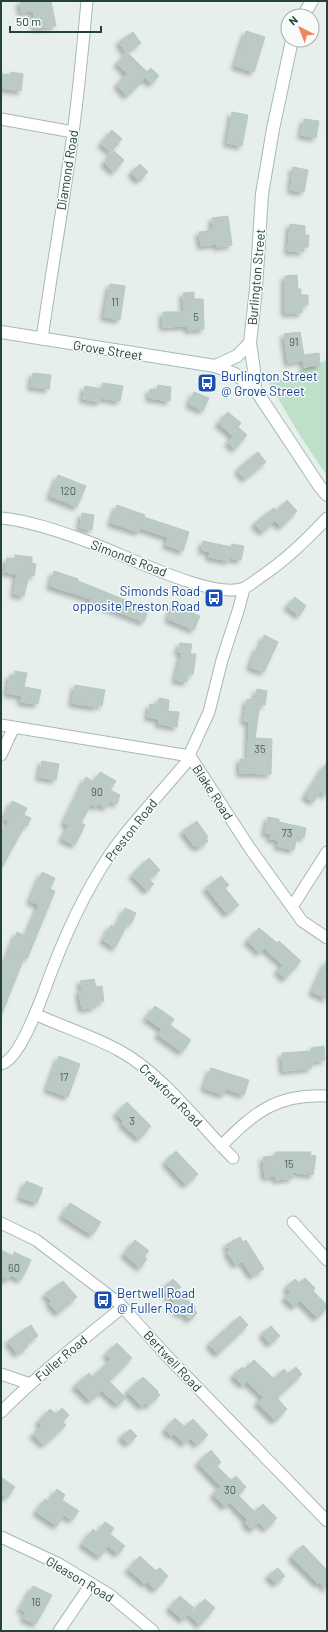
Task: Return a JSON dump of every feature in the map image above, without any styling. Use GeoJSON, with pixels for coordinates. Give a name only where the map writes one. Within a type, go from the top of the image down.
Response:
{"type":"FeatureCollection","features":[{"type":"Feature","properties":{"kind":"main road","name":"Burlington Street"},"geometry":{"type":"LineString","coordinates":[[255,389],[250,343],[256,289],[262,194],[273,129],[290,48]]}},
{"type":"Feature","properties":{"kind":"main road","name":"Grove Street"},"geometry":{"type":"LineString","coordinates":[[1,332],[215,366],[235,374],[255,389]]}},
{"type":"Feature","properties":{"kind":"main road"},"geometry":{"type":"LineString","coordinates":[[215,366],[237,356],[250,343]]}},
{"type":"Feature","properties":{"kind":"main road"},"geometry":{"type":"LineString","coordinates":[[255,389],[327,495]]}},
{"type":"Feature","properties":{"kind":"street","name":"Diamond Road"},"geometry":{"type":"LineString","coordinates":[[42,339],[73,132],[87,1]]}},
{"type":"Feature","properties":{"kind":"street"},"geometry":{"type":"LineString","coordinates":[[1,119],[73,132]]}},
{"type":"Feature","properties":{"kind":"street","name":"Simonds Road"},"geometry":{"type":"LineString","coordinates":[[1,518],[18,520],[86,541],[195,584],[224,590],[244,589]]}},
{"type":"Feature","properties":{"kind":"street"},"geometry":{"type":"LineString","coordinates":[[244,589],[271,571],[300,546],[327,518]]}},
{"type":"Feature","properties":{"kind":"street","name":"Preston Road"},"geometry":{"type":"LineString","coordinates":[[1,1064],[5,1063],[15,1053],[35,1014],[56,961],[87,892],[118,844],[190,756],[209,712],[222,660],[244,589]]}},
{"type":"Feature","properties":{"kind":"street","name":"Blake Road"},"geometry":{"type":"LineString","coordinates":[[1,725],[190,756],[249,847],[302,921],[327,938]]}},
{"type":"Feature","properties":{"kind":"street"},"geometry":{"type":"LineString","coordinates":[[1,755],[14,727]]}},
{"type":"Feature","properties":{"kind":"street"},"geometry":{"type":"LineString","coordinates":[[292,907],[327,852]]}},
{"type":"Feature","properties":{"kind":"street","name":"Crawford Road"},"geometry":{"type":"LineString","coordinates":[[35,1014],[119,1050],[142,1066],[196,1118],[233,1158]]}},
{"type":"Feature","properties":{"kind":"street"},"geometry":{"type":"LineString","coordinates":[[221,1146],[262,1109],[285,1100],[306,1095],[327,1096]]}},
{"type":"Feature","properties":{"kind":"street"},"geometry":{"type":"LineString","coordinates":[[292,1222],[327,1260]]}},
{"type":"Feature","properties":{"kind":"street","name":"Bertwell Road"},"geometry":{"type":"LineString","coordinates":[[1,1223],[36,1240],[123,1307],[166,1355],[327,1521]]}},
{"type":"Feature","properties":{"kind":"street","name":"Fuller Road"},"geometry":{"type":"LineString","coordinates":[[1,1412],[30,1384],[123,1307]]}},
{"type":"Feature","properties":{"kind":"street"},"geometry":{"type":"LineString","coordinates":[[1,1374],[30,1384]]}},
{"type":"Feature","properties":{"kind":"street","name":"Gleason Road"},"geometry":{"type":"LineString","coordinates":[[1,1537],[60,1564],[110,1595],[153,1631]]}},
{"type":"Feature","properties":{"kind":"street"},"geometry":{"type":"LineString","coordinates":[[59,1631],[91,1584]]}},
{"type":"Feature","properties":{"kind":"green space"},"geometry":{"type":"Polygon","coordinates":[[[327,360],[327,476],[299,434],[269,383],[327,360]]]}},
{"type":"Feature","properties":{"kind":"building"},"geometry":{"type":"Polygon","coordinates":[[[20,1],[51,1],[56,26],[35,28],[34,11],[21,12],[20,1]]]}},
{"type":"Feature","properties":{"kind":"building"},"geometry":{"type":"Polygon","coordinates":[[[246,31],[265,37],[254,72],[235,66],[246,31]]]}},
{"type":"Feature","properties":{"kind":"building"},"geometry":{"type":"Polygon","coordinates":[[[133,32],[141,43],[126,53],[119,42],[133,32]]]}},
{"type":"Feature","properties":{"kind":"building"},"geometry":{"type":"Polygon","coordinates":[[[128,53],[147,72],[151,68],[159,76],[151,84],[145,78],[127,96],[117,85],[127,74],[117,63],[128,53]]]}},
{"type":"Feature","properties":{"kind":"building"},"geometry":{"type":"Polygon","coordinates":[[[11,72],[23,74],[21,91],[1,88],[1,74],[10,75],[11,72]]]}},
{"type":"Feature","properties":{"kind":"building"},"geometry":{"type":"Polygon","coordinates":[[[232,112],[248,115],[242,146],[227,143],[232,112]]]}},
{"type":"Feature","properties":{"kind":"building"},"geometry":{"type":"Polygon","coordinates":[[[304,119],[319,121],[316,138],[301,135],[304,119]]]}},
{"type":"Feature","properties":{"kind":"building"},"geometry":{"type":"Polygon","coordinates":[[[112,130],[122,139],[111,152],[101,144],[112,130]]]}},
{"type":"Feature","properties":{"kind":"building"},"geometry":{"type":"Polygon","coordinates":[[[114,151],[124,160],[114,172],[104,163],[114,151]]]}},
{"type":"Feature","properties":{"kind":"building"},"geometry":{"type":"Polygon","coordinates":[[[140,164],[148,172],[139,181],[131,173],[140,164]]]}},
{"type":"Feature","properties":{"kind":"building"},"geometry":{"type":"Polygon","coordinates":[[[293,167],[308,170],[304,192],[291,190],[293,167]]]}},
{"type":"Feature","properties":{"kind":"building"},"geometry":{"type":"Polygon","coordinates":[[[228,216],[232,245],[217,247],[217,244],[201,246],[199,232],[213,230],[212,218],[228,216]]]}},
{"type":"Feature","properties":{"kind":"building"},"geometry":{"type":"Polygon","coordinates":[[[290,224],[305,226],[305,235],[309,235],[308,247],[304,247],[303,252],[288,251],[290,224]]]}},
{"type":"Feature","properties":{"kind":"building"},"geometry":{"type":"Polygon","coordinates":[[[297,275],[298,289],[301,289],[301,295],[308,295],[308,305],[302,305],[302,313],[285,313],[285,276],[297,275]]]}},
{"type":"Feature","properties":{"kind":"building"},"geometry":{"type":"Polygon","coordinates":[[[110,284],[125,286],[120,320],[104,317],[110,284]]]}},
{"type":"Feature","properties":{"kind":"building"},"geometry":{"type":"Polygon","coordinates":[[[194,292],[194,299],[203,299],[204,329],[188,330],[187,326],[163,327],[163,312],[184,312],[183,293],[194,292]]]}},
{"type":"Feature","properties":{"kind":"building"},"geometry":{"type":"Polygon","coordinates":[[[300,332],[304,355],[319,353],[320,365],[304,367],[303,360],[288,363],[284,334],[300,332]]]}},
{"type":"Feature","properties":{"kind":"building"},"geometry":{"type":"Polygon","coordinates":[[[33,373],[51,375],[49,389],[31,387],[33,373]]]}},
{"type":"Feature","properties":{"kind":"building"},"geometry":{"type":"Polygon","coordinates":[[[103,383],[123,386],[120,401],[101,398],[100,402],[83,399],[85,386],[102,389],[103,383]]]}},
{"type":"Feature","properties":{"kind":"building"},"geometry":{"type":"Polygon","coordinates":[[[158,385],[171,387],[170,401],[149,398],[150,389],[157,390],[158,385]]]}},
{"type":"Feature","properties":{"kind":"building"},"geometry":{"type":"Polygon","coordinates":[[[194,392],[209,398],[203,411],[189,404],[194,392]]]}},
{"type":"Feature","properties":{"kind":"building"},"geometry":{"type":"Polygon","coordinates":[[[228,412],[241,423],[238,427],[247,435],[235,449],[228,443],[233,436],[218,423],[228,412]]]}},
{"type":"Feature","properties":{"kind":"building"},"geometry":{"type":"Polygon","coordinates":[[[258,452],[266,462],[245,479],[239,472],[239,468],[258,452]]]}},
{"type":"Feature","properties":{"kind":"building"},"geometry":{"type":"Polygon","coordinates":[[[58,475],[86,486],[77,507],[50,496],[58,475]]]}},
{"type":"Feature","properties":{"kind":"building"},"geometry":{"type":"Polygon","coordinates":[[[287,500],[297,511],[281,527],[275,521],[263,532],[254,524],[274,508],[277,511],[287,500]]]}},
{"type":"Feature","properties":{"kind":"building"},"geometry":{"type":"Polygon","coordinates":[[[117,505],[145,515],[144,517],[189,532],[183,551],[166,545],[168,537],[140,528],[139,532],[111,523],[117,505]]]}},
{"type":"Feature","properties":{"kind":"building"},"geometry":{"type":"Polygon","coordinates":[[[82,513],[94,515],[92,530],[80,528],[82,513]]]}},
{"type":"Feature","properties":{"kind":"building"},"geometry":{"type":"Polygon","coordinates":[[[203,541],[231,547],[232,544],[244,546],[241,560],[229,558],[229,561],[209,557],[210,552],[202,550],[203,541]]]}},
{"type":"Feature","properties":{"kind":"building"},"geometry":{"type":"Polygon","coordinates":[[[15,555],[32,557],[32,563],[36,564],[34,576],[29,575],[24,596],[14,594],[17,574],[5,572],[7,558],[15,559],[15,555]]]}},
{"type":"Feature","properties":{"kind":"building"},"geometry":{"type":"Polygon","coordinates":[[[54,571],[78,579],[78,581],[128,601],[149,607],[144,622],[90,601],[91,599],[50,586],[54,571]]]}},
{"type":"Feature","properties":{"kind":"building"},"geometry":{"type":"Polygon","coordinates":[[[295,597],[306,606],[299,616],[287,606],[295,597]]]}},
{"type":"Feature","properties":{"kind":"building"},"geometry":{"type":"Polygon","coordinates":[[[173,605],[200,616],[194,630],[168,619],[173,605]]]}},
{"type":"Feature","properties":{"kind":"building"},"geometry":{"type":"Polygon","coordinates":[[[264,635],[278,642],[264,672],[250,667],[257,647],[260,648],[264,635]]]}},
{"type":"Feature","properties":{"kind":"building"},"geometry":{"type":"Polygon","coordinates":[[[180,643],[192,644],[190,654],[196,654],[193,674],[188,674],[187,682],[175,680],[182,653],[178,652],[180,643]]]}},
{"type":"Feature","properties":{"kind":"building"},"geometry":{"type":"Polygon","coordinates":[[[15,671],[27,673],[24,687],[41,690],[38,704],[21,702],[22,696],[7,693],[10,675],[15,676],[15,671]]]}},
{"type":"Feature","properties":{"kind":"building"},"geometry":{"type":"Polygon","coordinates":[[[75,685],[105,690],[102,706],[96,705],[96,707],[72,703],[75,685]]]}},
{"type":"Feature","properties":{"kind":"building"},"geometry":{"type":"Polygon","coordinates":[[[257,689],[267,691],[265,705],[260,704],[255,738],[272,739],[271,774],[240,773],[240,759],[248,759],[249,722],[244,721],[247,699],[255,700],[257,689]]]}},
{"type":"Feature","properties":{"kind":"building"},"geometry":{"type":"Polygon","coordinates":[[[159,698],[169,700],[168,711],[179,712],[177,727],[159,724],[159,719],[148,717],[150,704],[158,706],[159,698]]]}},
{"type":"Feature","properties":{"kind":"building"},"geometry":{"type":"Polygon","coordinates":[[[42,761],[59,764],[56,780],[39,777],[42,761]]]}},
{"type":"Feature","properties":{"kind":"building"},"geometry":{"type":"Polygon","coordinates":[[[327,762],[327,796],[321,791],[313,802],[305,796],[327,762]]]}},
{"type":"Feature","properties":{"kind":"building"},"geometry":{"type":"Polygon","coordinates":[[[100,772],[116,781],[110,790],[120,795],[117,804],[110,801],[106,808],[99,804],[96,807],[91,804],[81,823],[85,825],[75,845],[62,839],[69,825],[64,823],[86,777],[95,783],[100,772]]]}},
{"type":"Feature","properties":{"kind":"building"},"geometry":{"type":"Polygon","coordinates":[[[12,801],[27,808],[24,815],[31,818],[27,826],[25,825],[1,869],[1,837],[9,821],[4,819],[12,801]]]}},
{"type":"Feature","properties":{"kind":"building"},"geometry":{"type":"Polygon","coordinates":[[[268,817],[279,819],[279,822],[306,828],[304,838],[297,836],[294,850],[277,846],[279,840],[270,839],[271,834],[265,833],[268,817]]]}},
{"type":"Feature","properties":{"kind":"building"},"geometry":{"type":"Polygon","coordinates":[[[197,821],[208,837],[206,838],[208,841],[199,848],[197,845],[195,847],[183,831],[197,821]]]}},
{"type":"Feature","properties":{"kind":"building"},"geometry":{"type":"Polygon","coordinates":[[[149,858],[160,870],[149,880],[154,884],[147,891],[132,875],[149,858]]]}},
{"type":"Feature","properties":{"kind":"building"},"geometry":{"type":"Polygon","coordinates":[[[42,872],[55,878],[50,889],[55,891],[27,959],[24,958],[1,1016],[1,972],[17,932],[26,936],[39,905],[30,901],[42,872]]]}},
{"type":"Feature","properties":{"kind":"building"},"geometry":{"type":"Polygon","coordinates":[[[221,876],[229,885],[225,888],[239,905],[227,914],[206,888],[221,876]]]}},
{"type":"Feature","properties":{"kind":"building"},"geometry":{"type":"Polygon","coordinates":[[[125,908],[136,913],[131,924],[128,923],[115,948],[103,940],[111,925],[116,928],[125,908]]]}},
{"type":"Feature","properties":{"kind":"building"},"geometry":{"type":"Polygon","coordinates":[[[259,928],[277,943],[279,941],[301,961],[285,979],[277,971],[283,965],[264,948],[260,953],[247,941],[259,928]]]}},
{"type":"Feature","properties":{"kind":"building"},"geometry":{"type":"Polygon","coordinates":[[[327,959],[327,999],[312,992],[327,959]]]}},
{"type":"Feature","properties":{"kind":"building"},"geometry":{"type":"Polygon","coordinates":[[[94,979],[96,987],[102,986],[104,1001],[96,1003],[96,1007],[82,1009],[79,991],[82,990],[80,981],[94,979]]]}},
{"type":"Feature","properties":{"kind":"building"},"geometry":{"type":"Polygon","coordinates":[[[155,1006],[174,1019],[170,1025],[191,1040],[182,1052],[158,1035],[162,1029],[146,1018],[155,1006]]]}},
{"type":"Feature","properties":{"kind":"building"},"geometry":{"type":"Polygon","coordinates":[[[324,1046],[325,1060],[311,1062],[312,1068],[283,1071],[282,1053],[311,1051],[311,1048],[324,1046]]]}},
{"type":"Feature","properties":{"kind":"building"},"geometry":{"type":"Polygon","coordinates":[[[59,1056],[80,1064],[68,1097],[47,1089],[59,1056]]]}},
{"type":"Feature","properties":{"kind":"building"},"geometry":{"type":"Polygon","coordinates":[[[211,1068],[249,1080],[244,1095],[226,1089],[224,1095],[204,1088],[211,1068]]]}},
{"type":"Feature","properties":{"kind":"building"},"geometry":{"type":"Polygon","coordinates":[[[127,1102],[151,1126],[139,1139],[122,1124],[124,1121],[116,1114],[127,1102]]]}},
{"type":"Feature","properties":{"kind":"building"},"geometry":{"type":"Polygon","coordinates":[[[176,1151],[198,1174],[186,1185],[165,1162],[176,1151]]]}},
{"type":"Feature","properties":{"kind":"building"},"geometry":{"type":"Polygon","coordinates":[[[275,1152],[311,1152],[310,1155],[316,1156],[313,1175],[292,1172],[293,1178],[276,1180],[276,1176],[265,1177],[263,1157],[276,1156],[275,1152]]]}},
{"type":"Feature","properties":{"kind":"building"},"geometry":{"type":"Polygon","coordinates":[[[26,1181],[43,1188],[37,1203],[20,1197],[26,1181]]]}},
{"type":"Feature","properties":{"kind":"building"},"geometry":{"type":"Polygon","coordinates":[[[70,1203],[101,1222],[92,1235],[62,1216],[70,1203]]]}},
{"type":"Feature","properties":{"kind":"building"},"geometry":{"type":"Polygon","coordinates":[[[240,1237],[243,1242],[246,1240],[264,1269],[252,1276],[242,1261],[236,1265],[227,1252],[230,1250],[226,1245],[240,1237]]]}},
{"type":"Feature","properties":{"kind":"building"},"geometry":{"type":"Polygon","coordinates":[[[135,1240],[149,1251],[144,1256],[147,1259],[140,1268],[124,1254],[135,1240]]]}},
{"type":"Feature","properties":{"kind":"building"},"geometry":{"type":"Polygon","coordinates":[[[1,1250],[13,1256],[14,1252],[31,1260],[21,1280],[11,1275],[8,1280],[1,1277],[1,1250]]]}},
{"type":"Feature","properties":{"kind":"building"},"geometry":{"type":"Polygon","coordinates":[[[305,1278],[315,1288],[313,1291],[327,1305],[327,1308],[317,1318],[300,1301],[294,1307],[285,1298],[290,1292],[286,1288],[295,1279],[299,1283],[305,1278]]]}},
{"type":"Feature","properties":{"kind":"building"},"geometry":{"type":"Polygon","coordinates":[[[173,1279],[181,1287],[177,1290],[195,1307],[194,1309],[197,1313],[190,1320],[183,1313],[181,1315],[171,1306],[175,1302],[162,1290],[173,1279]]]}},
{"type":"Feature","properties":{"kind":"building"},"geometry":{"type":"Polygon","coordinates":[[[63,1281],[77,1297],[58,1313],[49,1303],[51,1301],[45,1294],[63,1281]]]}},
{"type":"Feature","properties":{"kind":"building"},"geometry":{"type":"Polygon","coordinates":[[[240,1316],[248,1325],[218,1354],[209,1344],[240,1316]]]}},
{"type":"Feature","properties":{"kind":"building"},"geometry":{"type":"Polygon","coordinates":[[[31,1325],[38,1336],[26,1344],[28,1347],[17,1354],[8,1341],[31,1325]]]}},
{"type":"Feature","properties":{"kind":"building"},"geometry":{"type":"Polygon","coordinates":[[[271,1326],[280,1336],[270,1344],[262,1334],[271,1326]]]}},
{"type":"Feature","properties":{"kind":"building"},"geometry":{"type":"Polygon","coordinates":[[[117,1343],[132,1358],[109,1381],[126,1398],[118,1405],[102,1391],[90,1401],[75,1386],[89,1373],[92,1377],[111,1360],[106,1354],[117,1343]]]}},
{"type":"Feature","properties":{"kind":"building"},"geometry":{"type":"Polygon","coordinates":[[[254,1360],[274,1379],[284,1369],[288,1374],[296,1367],[302,1374],[277,1398],[287,1409],[275,1421],[257,1403],[263,1397],[247,1382],[243,1385],[233,1376],[242,1367],[244,1370],[254,1360]]]}},
{"type":"Feature","properties":{"kind":"building"},"geometry":{"type":"Polygon","coordinates":[[[143,1377],[158,1391],[157,1392],[160,1395],[148,1406],[145,1403],[142,1407],[127,1392],[143,1377]]]}},
{"type":"Feature","properties":{"kind":"building"},"geometry":{"type":"Polygon","coordinates":[[[62,1408],[69,1415],[62,1422],[66,1425],[44,1445],[33,1435],[42,1425],[38,1422],[50,1409],[56,1414],[62,1408]]]}},
{"type":"Feature","properties":{"kind":"building"},"geometry":{"type":"Polygon","coordinates":[[[175,1418],[185,1427],[193,1419],[208,1435],[197,1445],[191,1438],[184,1444],[174,1434],[172,1436],[165,1430],[175,1418]]]}},
{"type":"Feature","properties":{"kind":"building"},"geometry":{"type":"Polygon","coordinates":[[[130,1429],[137,1436],[128,1444],[121,1437],[130,1429]]]}},
{"type":"Feature","properties":{"kind":"building"},"geometry":{"type":"Polygon","coordinates":[[[211,1450],[221,1462],[217,1466],[231,1480],[236,1476],[246,1487],[238,1495],[255,1512],[263,1504],[277,1518],[266,1529],[259,1523],[252,1530],[245,1523],[247,1520],[230,1502],[225,1507],[213,1494],[221,1487],[198,1463],[211,1450]]]}},
{"type":"Feature","properties":{"kind":"building"},"geometry":{"type":"Polygon","coordinates":[[[1,1477],[15,1487],[7,1498],[1,1493],[1,1477]]]}},
{"type":"Feature","properties":{"kind":"building"},"geometry":{"type":"Polygon","coordinates":[[[57,1489],[65,1495],[62,1500],[79,1511],[72,1520],[64,1515],[57,1526],[36,1512],[45,1499],[48,1502],[57,1489]]]}},
{"type":"Feature","properties":{"kind":"building"},"geometry":{"type":"Polygon","coordinates":[[[105,1522],[114,1528],[110,1534],[125,1546],[118,1554],[108,1546],[100,1557],[82,1544],[93,1529],[97,1533],[105,1522]]]}},
{"type":"Feature","properties":{"kind":"building"},"geometry":{"type":"Polygon","coordinates":[[[303,1545],[327,1570],[327,1590],[320,1582],[318,1584],[291,1557],[303,1545]]]}},
{"type":"Feature","properties":{"kind":"building"},"geometry":{"type":"Polygon","coordinates":[[[140,1556],[156,1571],[160,1568],[168,1576],[155,1590],[147,1582],[145,1584],[128,1569],[140,1556]]]}},
{"type":"Feature","properties":{"kind":"building"},"geometry":{"type":"Polygon","coordinates":[[[278,1568],[285,1576],[276,1584],[268,1576],[278,1568]]]}},
{"type":"Feature","properties":{"kind":"building"},"geometry":{"type":"Polygon","coordinates":[[[33,1586],[52,1595],[36,1624],[23,1618],[26,1612],[20,1609],[33,1586]]]}},
{"type":"Feature","properties":{"kind":"building"},"geometry":{"type":"Polygon","coordinates":[[[180,1596],[194,1608],[183,1620],[169,1608],[180,1596]]]}},
{"type":"Feature","properties":{"kind":"building"},"geometry":{"type":"Polygon","coordinates":[[[205,1599],[215,1608],[200,1625],[189,1615],[205,1599]]]}},
{"type":"Feature","properties":{"kind":"place","name":"Burlington Street @ Grove Street"},"geometry":{"type":"Point","coordinates":[207,383]}},
{"type":"Feature","properties":{"kind":"place","name":"Simonds Road opposite Preston Road"},"geometry":{"type":"Point","coordinates":[214,598]}},
{"type":"Feature","properties":{"kind":"place","name":"Bertwell Road @ Fuller Road"},"geometry":{"type":"Point","coordinates":[103,1300]}}]}
